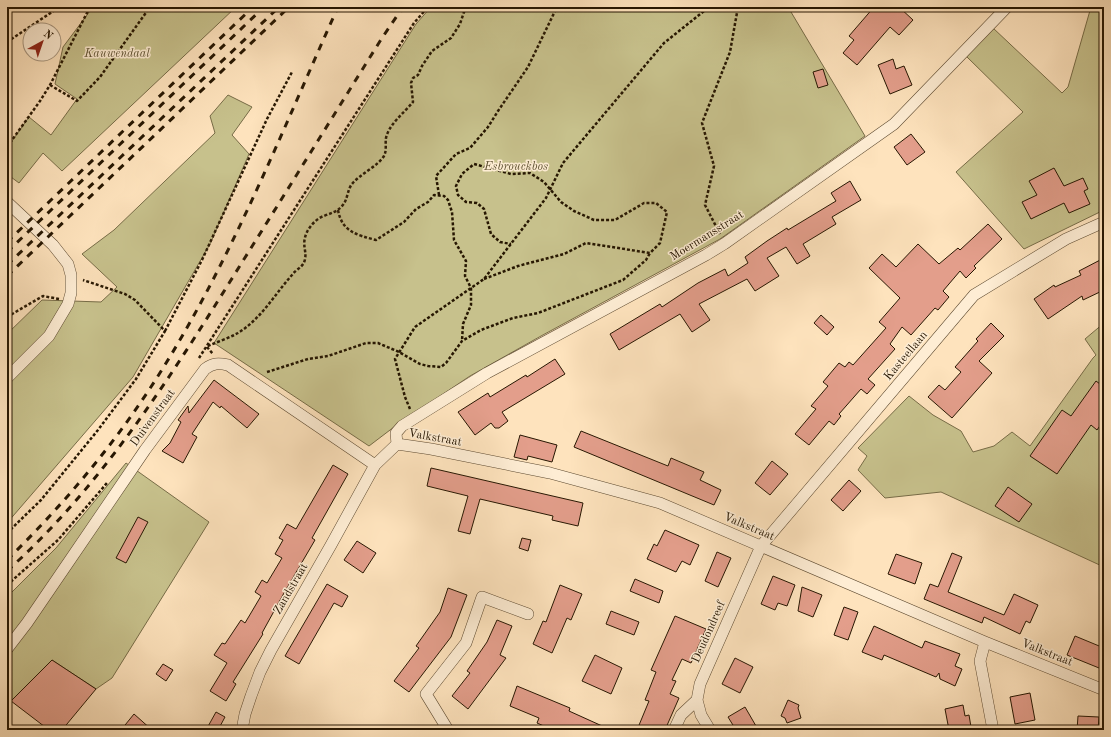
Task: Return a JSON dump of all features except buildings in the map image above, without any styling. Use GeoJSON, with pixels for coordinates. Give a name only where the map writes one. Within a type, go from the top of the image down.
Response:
{"type":"FeatureCollection","features":[{"type":"Feature","properties":{"kind":"street","name":"Moermansstraat"},"geometry":{"type":"LineString","coordinates":[[397,444],[396,433],[402,426],[487,373],[724,244],[894,124],[1007,7]]}},
{"type":"Feature","properties":{"kind":"street"},"geometry":{"type":"LineString","coordinates":[[7,202],[53,245],[68,264],[71,275],[71,293],[69,301],[49,336],[7,378]]}},
{"type":"Feature","properties":{"kind":"street","name":"Kasteellaan"},"geometry":{"type":"LineString","coordinates":[[761,546],[974,296],[1066,239],[1104,222]]}},
{"type":"Feature","properties":{"kind":"street","name":"Duivenstraat"},"geometry":{"type":"LineString","coordinates":[[7,649],[27,623],[145,450],[205,369],[210,365],[218,363],[228,366],[375,466]]}},
{"type":"Feature","properties":{"kind":"street","name":"Valkstraat"},"geometry":{"type":"LineString","coordinates":[[375,466],[397,444],[431,449],[550,473],[660,503],[985,642],[1104,690]]}},
{"type":"Feature","properties":{"kind":"street","name":"Zandstraat"},"geometry":{"type":"LineString","coordinates":[[242,730],[251,696],[268,655],[375,466]]}},
{"type":"Feature","properties":{"kind":"street","name":"Deudondreef"},"geometry":{"type":"LineString","coordinates":[[697,700],[700,684],[761,546]]}},
{"type":"Feature","properties":{"kind":"street"},"geometry":{"type":"LineString","coordinates":[[448,730],[426,694],[466,643],[482,597],[528,614]]}},
{"type":"Feature","properties":{"kind":"street"},"geometry":{"type":"LineString","coordinates":[[985,642],[980,661],[993,730]]}},
{"type":"Feature","properties":{"kind":"street"},"geometry":{"type":"LineString","coordinates":[[674,730],[681,715],[697,700],[701,715],[710,730]]}},
{"type":"Feature","properties":{"kind":"path"},"geometry":{"type":"LineString","coordinates":[[7,42],[58,8],[75,7]]}},
{"type":"Feature","properties":{"kind":"path"},"geometry":{"type":"LineString","coordinates":[[7,147],[50,85],[90,7]]}},
{"type":"Feature","properties":{"kind":"path"},"geometry":{"type":"LineString","coordinates":[[50,85],[77,101],[100,77],[150,7]]}},
{"type":"Feature","properties":{"kind":"path"},"geometry":{"type":"LineString","coordinates":[[428,7],[410,30],[311,181],[207,346],[238,333],[265,308],[293,273],[302,266],[306,258],[303,244],[307,232],[314,223],[323,216],[338,210],[346,202],[351,186],[359,177],[379,162],[384,156],[386,151],[386,138],[390,127],[413,102],[411,83],[413,78],[418,74],[432,51],[451,38],[468,7]]}},
{"type":"Feature","properties":{"kind":"path"},"geometry":{"type":"LineString","coordinates":[[439,195],[436,176],[456,154],[470,148],[488,127],[528,67],[557,7]]}},
{"type":"Feature","properties":{"kind":"path"},"geometry":{"type":"LineString","coordinates":[[484,279],[546,198],[563,163],[664,42],[709,7]]}},
{"type":"Feature","properties":{"kind":"path"},"geometry":{"type":"LineString","coordinates":[[724,244],[705,205],[714,166],[702,123],[730,52],[738,7]]}},
{"type":"Feature","properties":{"kind":"path"},"geometry":{"type":"LineString","coordinates":[[7,534],[41,500],[98,430],[136,378],[165,331],[202,260],[267,119],[292,72]]}},
{"type":"Feature","properties":{"kind":"path"},"geometry":{"type":"LineString","coordinates":[[267,372],[308,359],[328,356],[366,343],[378,343],[399,352],[420,364],[441,367],[446,363],[462,341],[482,330],[513,318],[538,313],[623,280],[646,260],[650,253],[660,243],[667,212],[656,203],[644,203],[615,220],[594,220],[574,211],[561,202],[544,182],[530,173],[511,174],[474,164],[462,174],[456,186],[458,195],[466,202],[477,203],[484,209],[491,234],[500,242],[511,244]]}},
{"type":"Feature","properties":{"kind":"path"},"geometry":{"type":"LineString","coordinates":[[338,210],[339,218],[347,229],[357,236],[376,240],[404,222],[416,209],[428,202],[434,195],[444,196],[448,200],[452,212],[454,240],[466,261],[465,276],[471,288],[471,305],[463,324],[462,341]]}},
{"type":"Feature","properties":{"kind":"path"},"geometry":{"type":"LineString","coordinates":[[414,419],[405,397],[395,359],[415,327],[484,279],[518,266],[564,254],[586,243],[650,253]]}},
{"type":"Feature","properties":{"kind":"path"},"geometry":{"type":"LineString","coordinates":[[71,275],[89,283],[125,294],[135,300],[165,331]]}},
{"type":"Feature","properties":{"kind":"path"},"geometry":{"type":"LineString","coordinates":[[7,317],[43,296],[69,301]]}},
{"type":"Feature","properties":{"kind":"path"},"geometry":{"type":"LineString","coordinates":[[7,585],[58,540],[100,491]]}},
{"type":"Feature","properties":{"kind":"green space","name":"Kauwendaal"},"geometry":{"type":"Polygon","coordinates":[[[93,7],[236,7],[62,171],[43,153],[19,183],[7,174],[7,148],[29,117],[51,135],[77,99],[55,84],[60,62],[62,62],[63,47],[93,7]]]}},
{"type":"Feature","properties":{"kind":"green space","name":"Esbrouckbos"},"geometry":{"type":"Polygon","coordinates":[[[431,7],[788,7],[865,136],[720,239],[470,376],[394,427],[369,446],[214,343],[416,24],[431,7]]]}},
{"type":"Feature","properties":{"kind":"green space"},"geometry":{"type":"Polygon","coordinates":[[[1091,7],[1104,7],[1104,210],[1024,249],[956,172],[1023,112],[966,56],[993,28],[1062,93],[1068,87],[1091,7]]]}},
{"type":"Feature","properties":{"kind":"green space"},"geometry":{"type":"Polygon","coordinates":[[[228,95],[252,107],[232,135],[249,154],[210,244],[133,377],[7,523],[7,334],[42,300],[101,302],[117,287],[82,254],[114,230],[215,133],[210,116],[228,95]]]}},
{"type":"Feature","properties":{"kind":"green space"},"geometry":{"type":"Polygon","coordinates":[[[1104,323],[1104,567],[941,492],[885,498],[858,470],[867,456],[858,448],[909,396],[933,415],[961,431],[973,452],[994,446],[1012,432],[1030,446],[1096,355],[1085,339],[1104,323]]]}},
{"type":"Feature","properties":{"kind":"green space"},"geometry":{"type":"Polygon","coordinates":[[[126,463],[209,522],[112,678],[96,689],[52,660],[11,701],[7,709],[7,597],[56,548],[126,463]]]}},
{"type":"Feature","properties":{"kind":"railway"},"geometry":{"type":"LineString","coordinates":[[7,242],[253,7]]}},
{"type":"Feature","properties":{"kind":"railway"},"geometry":{"type":"LineString","coordinates":[[7,252],[264,7]]}},
{"type":"Feature","properties":{"kind":"railway"},"geometry":{"type":"LineString","coordinates":[[7,265],[279,7]]}},
{"type":"Feature","properties":{"kind":"railway"},"geometry":{"type":"LineString","coordinates":[[7,276],[289,7]]}},
{"type":"Feature","properties":{"kind":"railway"},"geometry":{"type":"LineString","coordinates":[[7,560],[49,517],[88,472],[124,426],[158,376],[209,287],[232,241],[276,148],[338,7]]}},
{"type":"Feature","properties":{"kind":"railway"},"geometry":{"type":"LineString","coordinates":[[7,571],[75,502],[135,426],[189,346],[382,38],[403,7]]}}]}
